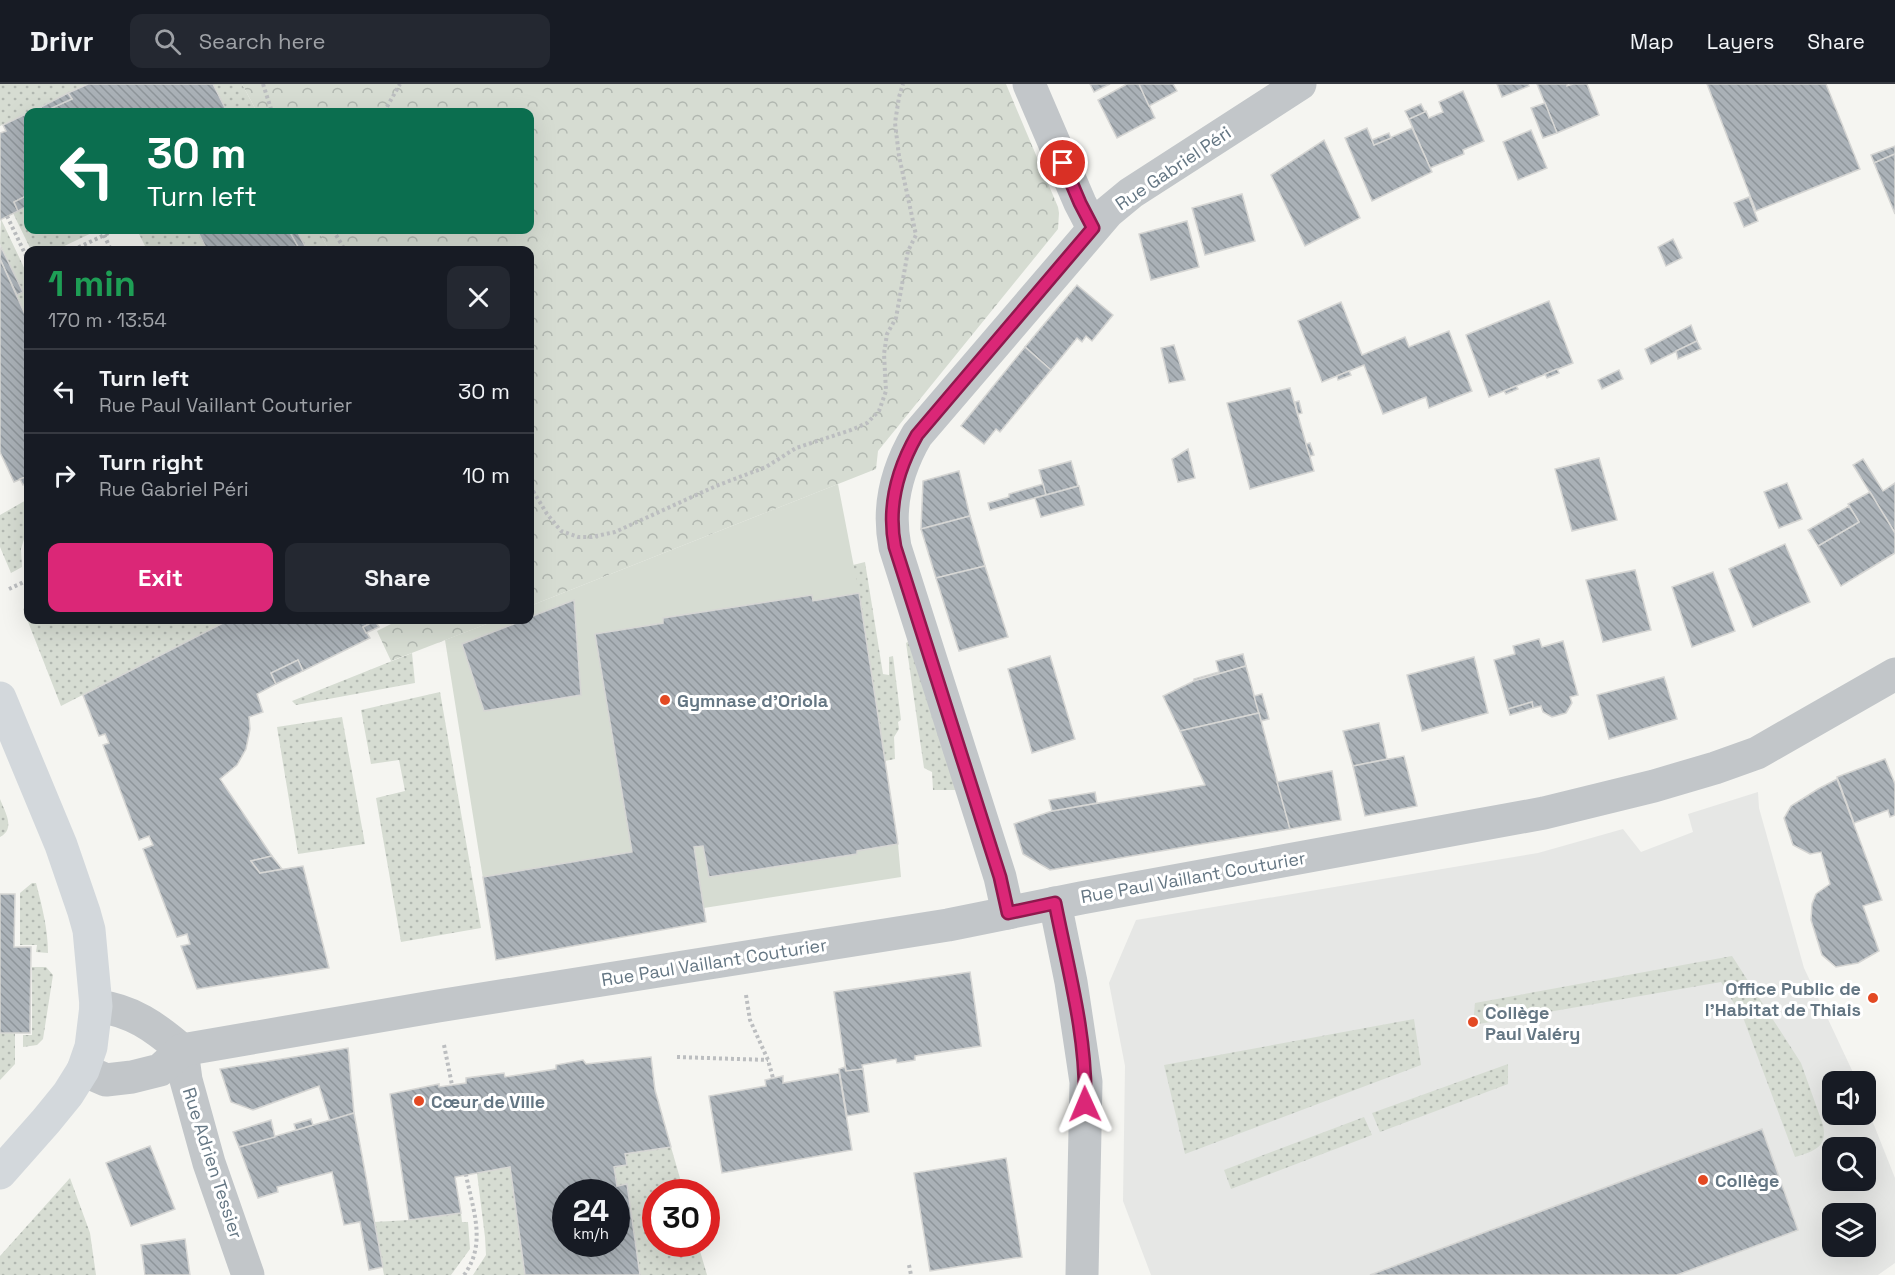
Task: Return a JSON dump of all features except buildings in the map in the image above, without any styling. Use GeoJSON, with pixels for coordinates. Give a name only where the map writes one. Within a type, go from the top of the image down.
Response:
{"type":"FeatureCollection","features":[{"type":"Feature","properties":{"kind":"main road"},"geometry":{"type":"LineString","coordinates":[[0,698],[61,845],[84,912],[89,930],[96,1006],[91,1047],[83,1070],[68,1094],[0,1173]]}},
{"type":"Feature","properties":{"kind":"street"},"geometry":{"type":"LineString","coordinates":[[1029,84],[1093,228]]}},
{"type":"Feature","properties":{"kind":"street","name":"Rue Gabriel Péri"},"geometry":{"type":"LineString","coordinates":[[1008,913],[1000,877],[895,547],[892,531],[893,501],[903,460],[917,435],[1108,212],[1131,193],[1300,84]]}},
{"type":"Feature","properties":{"kind":"street","name":"Rue Paul Vaillant Couturier"},"geometry":{"type":"LineString","coordinates":[[182,1050],[438,1006],[948,925],[1055,903],[1544,813],[1654,786],[1757,753],[1895,674]]}},
{"type":"Feature","properties":{"kind":"street"},"geometry":{"type":"LineString","coordinates":[[1055,903],[1071,982],[1086,1082],[1082,1275]]}},
{"type":"Feature","properties":{"kind":"street"},"geometry":{"type":"LineString","coordinates":[[83,1070],[106,1080],[132,1077],[159,1070],[182,1050],[138,1017],[111,1008],[96,1006]]}},
{"type":"Feature","properties":{"kind":"street","name":"Rue Adrien Tessier"},"geometry":{"type":"LineString","coordinates":[[182,1050],[186,1080],[209,1163],[248,1275]]}},
{"type":"Feature","properties":{"kind":"path"},"geometry":{"type":"LineString","coordinates":[[263,84],[271,108]]}},
{"type":"Feature","properties":{"kind":"path"},"geometry":{"type":"LineString","coordinates":[[386,108],[400,84]]}},
{"type":"Feature","properties":{"kind":"path"},"geometry":{"type":"LineString","coordinates":[[534,493],[561,531],[578,537],[592,537],[615,532],[716,486],[766,467],[796,448],[867,423],[879,411],[886,391],[884,354],[887,334],[896,318],[908,251],[916,235],[895,123],[903,84]]}},
{"type":"Feature","properties":{"kind":"path"},"geometry":{"type":"LineString","coordinates":[[8,216],[24,251]]}},
{"type":"Feature","properties":{"kind":"path"},"geometry":{"type":"LineString","coordinates":[[81,246],[104,235],[109,246]]}},
{"type":"Feature","properties":{"kind":"path"},"geometry":{"type":"LineString","coordinates":[[9,589],[24,582]]}},
{"type":"Feature","properties":{"kind":"path"},"geometry":{"type":"LineString","coordinates":[[746,993],[750,1020],[768,1060],[773,1078]]}},
{"type":"Feature","properties":{"kind":"path"},"geometry":{"type":"LineString","coordinates":[[444,1045],[453,1085]]}},
{"type":"Feature","properties":{"kind":"path"},"geometry":{"type":"LineString","coordinates":[[677,1057],[768,1060]]}},
{"type":"Feature","properties":{"kind":"path"},"geometry":{"type":"LineString","coordinates":[[464,1275],[476,1252],[478,1240],[466,1175]]}},
{"type":"Feature","properties":{"kind":"path"},"geometry":{"type":"LineString","coordinates":[[909,1265],[911,1275]]}},
{"type":"Feature","properties":{"kind":"shaded area","name":"Collège Paul Valéry"},"geometry":{"type":"Polygon","coordinates":[[[1758,792],[1759,808],[1804,968],[1852,1071],[1822,1071],[1822,1125],[1874,1125],[1895,1178],[1895,1263],[1878,1275],[1151,1275],[1123,1201],[1125,1066],[1109,983],[1136,920],[1538,853],[1623,829],[1641,852],[1693,832],[1688,814],[1758,792]]]}},
{"type":"Feature","properties":{"kind":"green space"},"geometry":{"type":"Polygon","coordinates":[[[0,84],[88,84],[38,108],[24,108],[24,115],[0,126],[0,84]]]}},
{"type":"Feature","properties":{"kind":"green space"},"geometry":{"type":"Polygon","coordinates":[[[213,84],[242,84],[255,108],[225,108],[213,84]]]}},
{"type":"Feature","properties":{"kind":"green space"},"geometry":{"type":"Polygon","coordinates":[[[242,84],[1006,84],[1058,207],[1058,229],[878,451],[876,469],[534,604],[534,246],[327,246],[320,234],[534,234],[534,108],[255,108],[242,84]]]}},
{"type":"Feature","properties":{"kind":"green space"},"geometry":{"type":"Polygon","coordinates":[[[24,208],[24,234],[90,234],[64,246],[29,246],[13,213],[24,208]]]}},
{"type":"Feature","properties":{"kind":"green space"},"geometry":{"type":"Polygon","coordinates":[[[1,219],[24,268],[24,312],[17,295],[23,292],[0,244],[1,219]]]}},
{"type":"Feature","properties":{"kind":"green space"},"geometry":{"type":"Polygon","coordinates":[[[139,234],[199,234],[205,246],[145,246],[139,234]]]}},
{"type":"Feature","properties":{"kind":"green space"},"geometry":{"type":"Polygon","coordinates":[[[299,234],[320,234],[327,246],[305,246],[299,234]]]}},
{"type":"Feature","properties":{"kind":"green space","name":"Gymnase d'Oriola"},"geometry":{"type":"Polygon","coordinates":[[[838,484],[859,593],[898,844],[901,877],[704,908],[706,922],[496,960],[445,640],[487,624],[534,624],[534,604],[838,484]]]}},
{"type":"Feature","properties":{"kind":"green space"},"geometry":{"type":"Polygon","coordinates":[[[24,501],[22,567],[11,573],[0,547],[0,515],[24,501]]]}},
{"type":"Feature","properties":{"kind":"green space"},"geometry":{"type":"Polygon","coordinates":[[[865,562],[883,674],[889,675],[889,657],[893,656],[901,720],[898,722],[899,729],[894,737],[895,759],[885,761],[853,565],[865,562]]]}},
{"type":"Feature","properties":{"kind":"green space"},"geometry":{"type":"Polygon","coordinates":[[[29,624],[221,624],[61,706],[29,624]]]}},
{"type":"Feature","properties":{"kind":"green space"},"geometry":{"type":"Polygon","coordinates":[[[391,624],[487,624],[391,661],[377,631],[391,624]]]}},
{"type":"Feature","properties":{"kind":"green space"},"geometry":{"type":"Polygon","coordinates":[[[912,639],[957,790],[933,790],[932,772],[924,768],[906,643],[912,639]]]}},
{"type":"Feature","properties":{"kind":"green space"},"geometry":{"type":"Polygon","coordinates":[[[412,653],[415,683],[296,705],[292,701],[412,653]]]}},
{"type":"Feature","properties":{"kind":"green space"},"geometry":{"type":"Polygon","coordinates":[[[440,692],[481,928],[401,942],[376,798],[405,791],[399,760],[371,764],[361,710],[440,692]]]}},
{"type":"Feature","properties":{"kind":"green space"},"geometry":{"type":"Polygon","coordinates":[[[342,717],[365,844],[298,854],[277,727],[342,717]]]}},
{"type":"Feature","properties":{"kind":"green space"},"geometry":{"type":"Polygon","coordinates":[[[0,799],[8,825],[5,834],[0,837],[0,799]]]}},
{"type":"Feature","properties":{"kind":"green space"},"geometry":{"type":"Polygon","coordinates":[[[32,883],[36,883],[42,909],[48,953],[36,952],[37,945],[20,945],[20,893],[32,883]]]}},
{"type":"Feature","properties":{"kind":"green space"},"geometry":{"type":"Polygon","coordinates":[[[1732,956],[1801,1063],[1823,1125],[1824,1133],[1821,1144],[1808,1153],[1795,1157],[1744,1020],[1721,982],[1473,1025],[1475,1003],[1732,956]]]}},
{"type":"Feature","properties":{"kind":"green space"},"geometry":{"type":"Polygon","coordinates":[[[32,967],[46,967],[53,975],[43,1039],[37,1045],[23,1047],[23,1035],[32,1035],[32,967]]]}},
{"type":"Feature","properties":{"kind":"green space"},"geometry":{"type":"Polygon","coordinates":[[[1414,1019],[1421,1065],[1185,1154],[1164,1065],[1414,1019]]]}},
{"type":"Feature","properties":{"kind":"green space"},"geometry":{"type":"Polygon","coordinates":[[[0,1033],[15,1033],[15,1064],[0,1080],[0,1033]]]}},
{"type":"Feature","properties":{"kind":"green space"},"geometry":{"type":"Polygon","coordinates":[[[1508,1064],[1508,1084],[1380,1132],[1372,1113],[1508,1064]]]}},
{"type":"Feature","properties":{"kind":"green space"},"geometry":{"type":"Polygon","coordinates":[[[1364,1117],[1372,1135],[1231,1189],[1224,1170],[1364,1117]]]}},
{"type":"Feature","properties":{"kind":"green space"},"geometry":{"type":"Polygon","coordinates":[[[671,1147],[680,1179],[642,1179],[642,1257],[702,1257],[707,1275],[640,1275],[630,1205],[630,1179],[616,1179],[614,1167],[625,1154],[671,1147]]]}},
{"type":"Feature","properties":{"kind":"green space"},"geometry":{"type":"Polygon","coordinates":[[[510,1167],[525,1275],[473,1275],[486,1255],[477,1173],[510,1167]]]}},
{"type":"Feature","properties":{"kind":"green space"},"geometry":{"type":"Polygon","coordinates":[[[70,1178],[90,1233],[96,1275],[0,1275],[0,1256],[70,1178]]]}},
{"type":"Feature","properties":{"kind":"green space"},"geometry":{"type":"Polygon","coordinates":[[[461,1213],[462,1222],[468,1222],[470,1249],[451,1275],[384,1275],[374,1222],[461,1213]]]}},
{"type":"Feature","properties":{"kind":"place","name":"Gymnase d'Oriola"},"geometry":{"type":"Point","coordinates":[665,700]}},
{"type":"Feature","properties":{"kind":"place","name":"Office Public de l'Habitat de Thiais"},"geometry":{"type":"Point","coordinates":[1873,998]}},
{"type":"Feature","properties":{"kind":"place","name":"Collège Paul Valéry"},"geometry":{"type":"Point","coordinates":[1473,1022]}},
{"type":"Feature","properties":{"kind":"place","name":"Cœur de Ville"},"geometry":{"type":"Point","coordinates":[419,1101]}},
{"type":"Feature","properties":{"kind":"place","name":"Collège"},"geometry":{"type":"Point","coordinates":[1703,1180]}},
{"type":"Feature","properties":{"kind":"route"},"geometry":{"type":"LineString","coordinates":[[1063,163],[1093,228],[917,435],[903,460],[899,473],[893,501],[892,531],[895,547],[1000,877],[1008,913],[1055,903],[1082,1052],[1086,1082],[1085,1104]]}}]}
